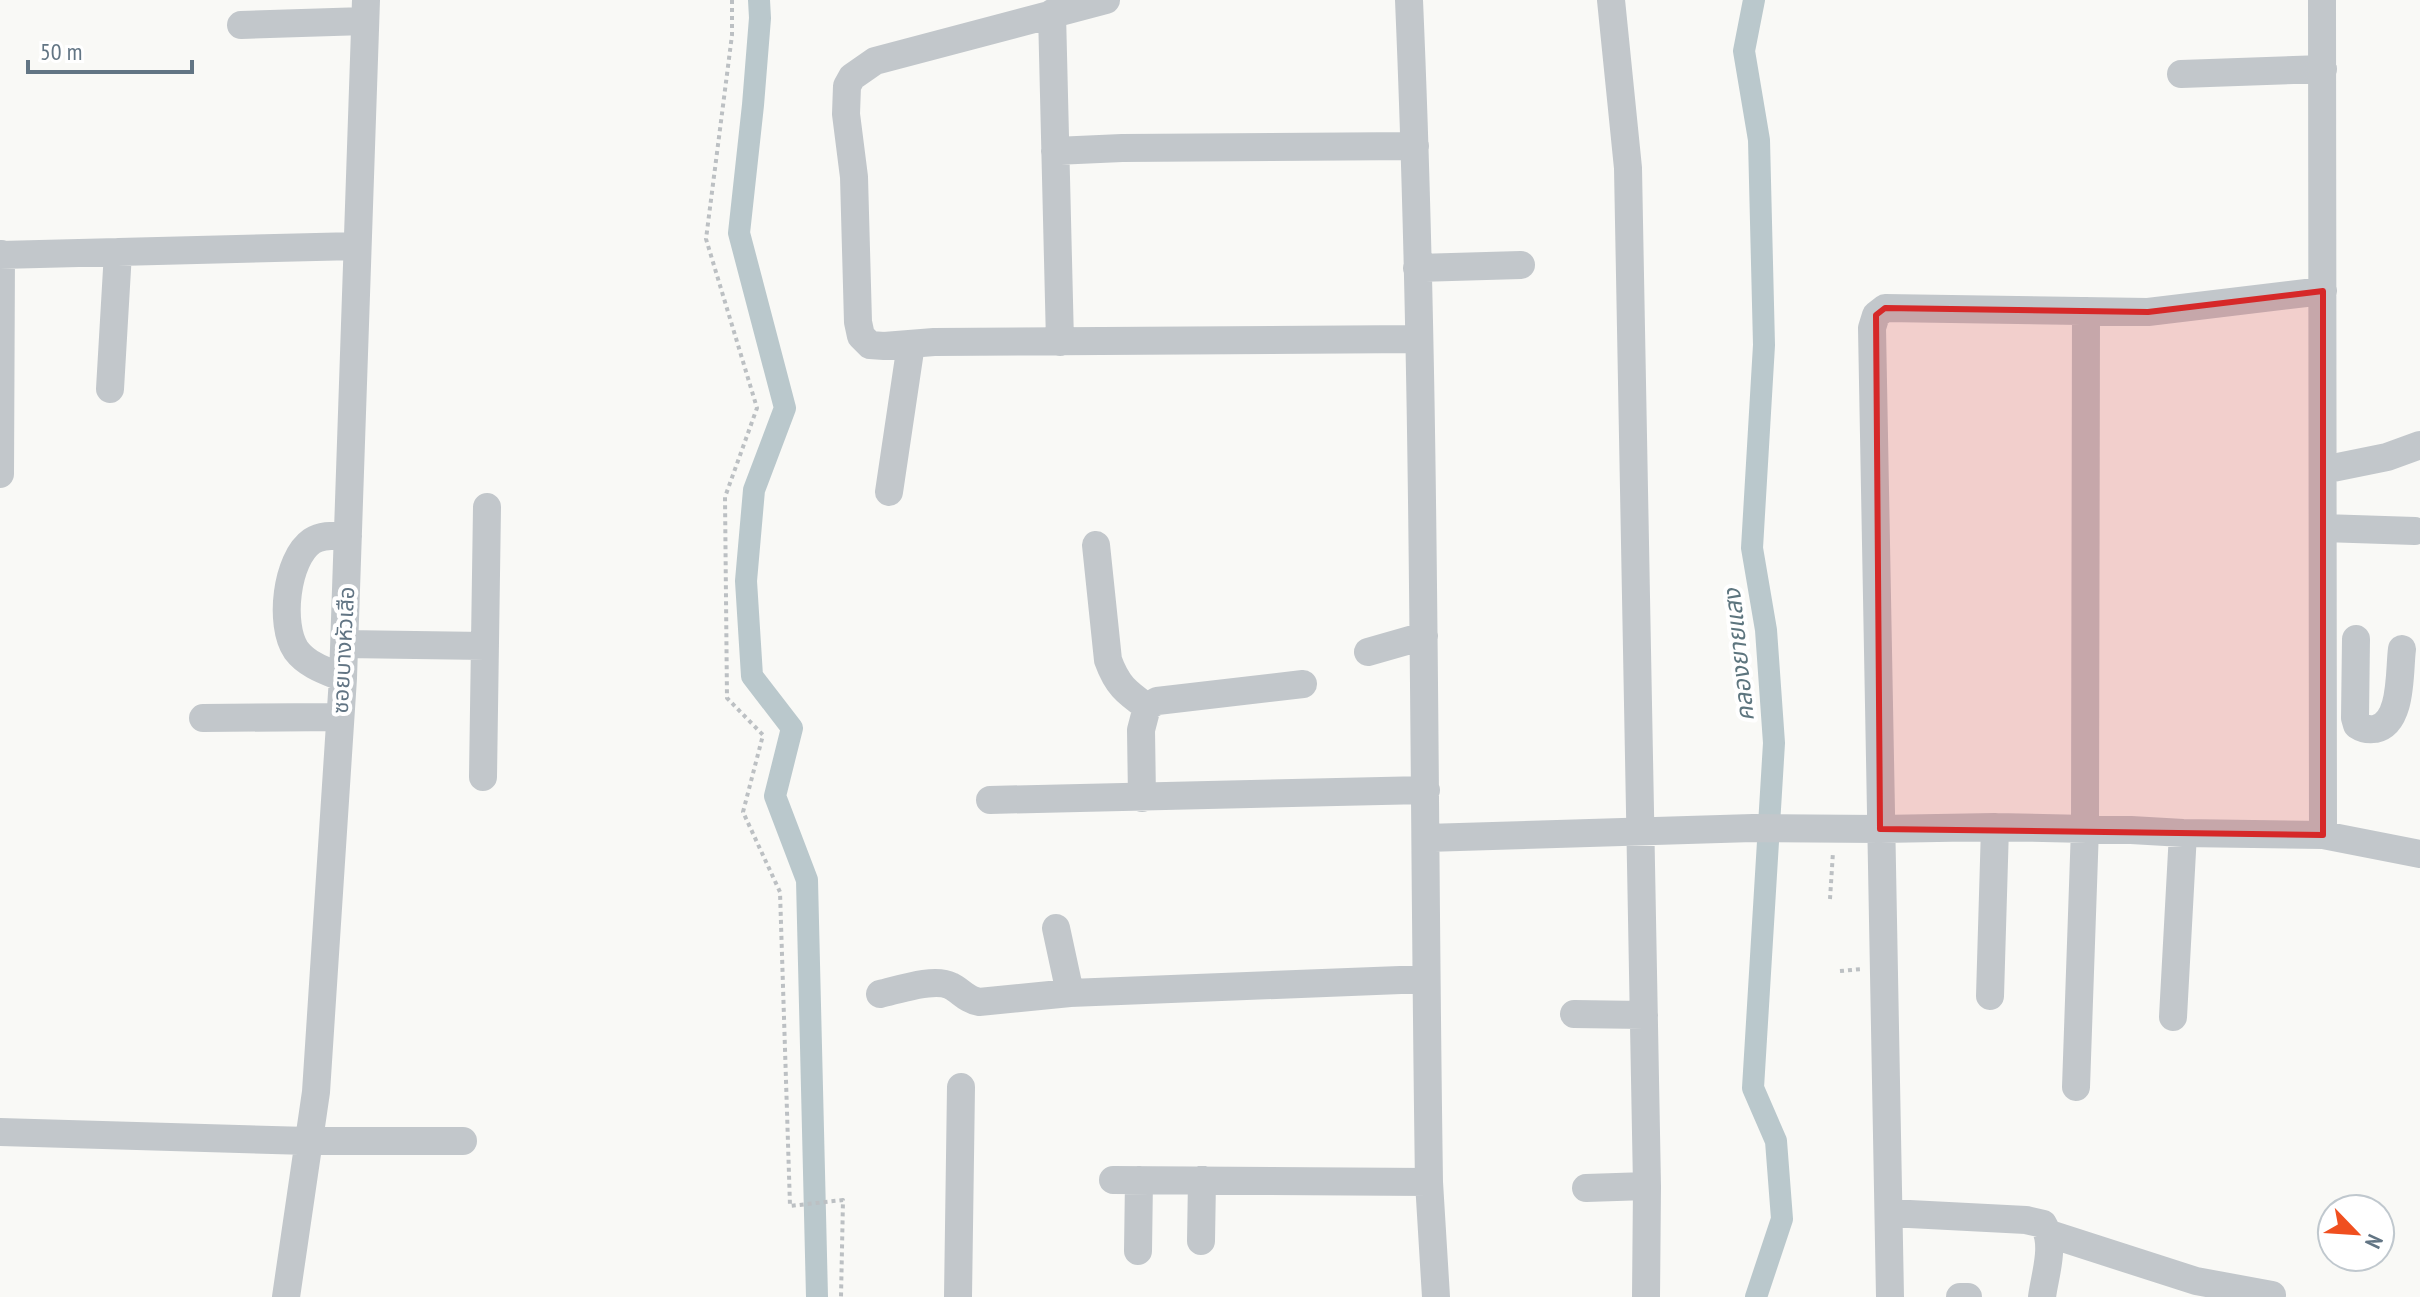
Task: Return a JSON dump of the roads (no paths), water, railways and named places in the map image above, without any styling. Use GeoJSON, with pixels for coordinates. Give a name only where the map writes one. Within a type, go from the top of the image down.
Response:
{"type":"FeatureCollection","features":[{"type":"Feature","properties":{"kind":"street"},"geometry":{"type":"LineString","coordinates":[[1106,0],[875,61],[852,77],[847,86],[846,114],[854,177],[861,336],[870,345],[1419,339]]}},
{"type":"Feature","properties":{"kind":"street"},"geometry":{"type":"LineString","coordinates":[[1409,0],[1419,339],[1429,1182],[1436,1297]]}},
{"type":"Feature","properties":{"kind":"street"},"geometry":{"type":"LineString","coordinates":[[1611,0],[1628,168],[1647,1186],[1646,1297]]}},
{"type":"Feature","properties":{"kind":"street"},"geometry":{"type":"LineString","coordinates":[[2322,0],[2323,835]]}},
{"type":"Feature","properties":{"kind":"street"},"geometry":{"type":"LineString","coordinates":[[241,25],[365,11]]}},
{"type":"Feature","properties":{"kind":"street","name":"ซอยบางหัวเสือ"},"geometry":{"type":"LineString","coordinates":[[286,1297],[316,1092],[343,678],[365,11]]}},
{"type":"Feature","properties":{"kind":"street"},"geometry":{"type":"LineString","coordinates":[[1052,13],[1060,342]]}},
{"type":"Feature","properties":{"kind":"street"},"geometry":{"type":"LineString","coordinates":[[2181,74],[2323,69]]}},
{"type":"Feature","properties":{"kind":"street"},"geometry":{"type":"LineString","coordinates":[[1055,151],[1415,146]]}},
{"type":"Feature","properties":{"kind":"street"},"geometry":{"type":"LineString","coordinates":[[0,474],[0,254],[357,246]]}},
{"type":"Feature","properties":{"kind":"street"},"geometry":{"type":"LineString","coordinates":[[110,389],[118,252]]}},
{"type":"Feature","properties":{"kind":"street"},"geometry":{"type":"LineString","coordinates":[[1417,268],[1521,265]]}},
{"type":"Feature","properties":{"kind":"street"},"geometry":{"type":"LineString","coordinates":[[1890,1297],[1872,328],[1876,315],[1885,308],[2148,312],[2323,291]]}},
{"type":"Feature","properties":{"kind":"street"},"geometry":{"type":"LineString","coordinates":[[2076,1087],[2085,828],[2086,311]]}},
{"type":"Feature","properties":{"kind":"street"},"geometry":{"type":"LineString","coordinates":[[889,492],[911,344]]}},
{"type":"Feature","properties":{"kind":"street"},"geometry":{"type":"LineString","coordinates":[[2323,470],[2387,457],[2420,445]]}},
{"type":"Feature","properties":{"kind":"street"},"geometry":{"type":"LineString","coordinates":[[483,777],[487,507]]}},
{"type":"Feature","properties":{"kind":"street"},"geometry":{"type":"LineString","coordinates":[[2323,528],[2415,531]]}},
{"type":"Feature","properties":{"kind":"street"},"geometry":{"type":"LineString","coordinates":[[343,678],[310,664],[297,651],[289,635],[288,584],[297,558],[311,542],[323,536],[348,536]]}},
{"type":"Feature","properties":{"kind":"street"},"geometry":{"type":"LineString","coordinates":[[1096,545],[1108,660],[1125,692],[1147,707]]}},
{"type":"Feature","properties":{"kind":"street"},"geometry":{"type":"LineString","coordinates":[[2322,632],[2411,650],[2396,709],[2390,720],[2371,730],[2357,725],[2355,718],[2356,639]]}},
{"type":"Feature","properties":{"kind":"street"},"geometry":{"type":"LineString","coordinates":[[1368,652],[1424,636]]}},
{"type":"Feature","properties":{"kind":"street"},"geometry":{"type":"LineString","coordinates":[[345,644],[485,646]]}},
{"type":"Feature","properties":{"kind":"street"},"geometry":{"type":"LineString","coordinates":[[1142,798],[1141,730],[1147,707],[1157,701],[1303,684]]}},
{"type":"Feature","properties":{"kind":"street"},"geometry":{"type":"LineString","coordinates":[[203,718],[339,717]]}},
{"type":"Feature","properties":{"kind":"street"},"geometry":{"type":"LineString","coordinates":[[990,800],[1426,790]]}},
{"type":"Feature","properties":{"kind":"street"},"geometry":{"type":"LineString","coordinates":[[1990,996],[1995,827]]}},
{"type":"Feature","properties":{"kind":"street"},"geometry":{"type":"LineString","coordinates":[[1426,838],[1753,828],[2085,828],[2323,835],[2420,854]]}},
{"type":"Feature","properties":{"kind":"street"},"geometry":{"type":"LineString","coordinates":[[2173,1017],[2183,833]]}},
{"type":"Feature","properties":{"kind":"street"},"geometry":{"type":"LineString","coordinates":[[1056,928],[1070,993]]}},
{"type":"Feature","properties":{"kind":"street"},"geometry":{"type":"LineString","coordinates":[[880,994],[934,982],[946,983],[979,1002],[1070,993],[1426,979]]}},
{"type":"Feature","properties":{"kind":"street"},"geometry":{"type":"LineString","coordinates":[[1574,1014],[1644,1015]]}},
{"type":"Feature","properties":{"kind":"street"},"geometry":{"type":"LineString","coordinates":[[958,1297],[961,1087]]}},
{"type":"Feature","properties":{"kind":"street"},"geometry":{"type":"LineString","coordinates":[[0,1132],[308,1141],[463,1141]]}},
{"type":"Feature","properties":{"kind":"street"},"geometry":{"type":"LineString","coordinates":[[1138,1251],[1126,1180],[1429,1182]]}},
{"type":"Feature","properties":{"kind":"street"},"geometry":{"type":"LineString","coordinates":[[1201,1241],[1202,1180]]}},
{"type":"Feature","properties":{"kind":"street"},"geometry":{"type":"LineString","coordinates":[[1586,1188],[1647,1186]]}},
{"type":"Feature","properties":{"kind":"street"},"geometry":{"type":"LineString","coordinates":[[1890,1213],[2026,1220],[2043,1224],[2050,1234],[2196,1281],[2272,1295]]}},
{"type":"Feature","properties":{"kind":"street"},"geometry":{"type":"LineString","coordinates":[[2042,1297],[2050,1234]]}},
{"type":"Feature","properties":{"kind":"street"},"geometry":{"type":"LineString","coordinates":[[1960,1297],[1968,1297]]}},
{"type":"Feature","properties":{"kind":"waterway"},"geometry":{"type":"LineString","coordinates":[[759,0],[753,105],[739,233],[785,408],[754,490],[746,581],[752,676],[792,728],[775,796],[807,880],[817,1297]]}},
{"type":"Feature","properties":{"kind":"waterway","name":"คลองยายแสง"},"geometry":{"type":"LineString","coordinates":[[1754,0],[1744,51],[1759,140],[1764,345],[1752,548],[1766,630],[1774,743],[1753,1088],[1776,1141],[1782,1219],[1756,1297]]}}]}
